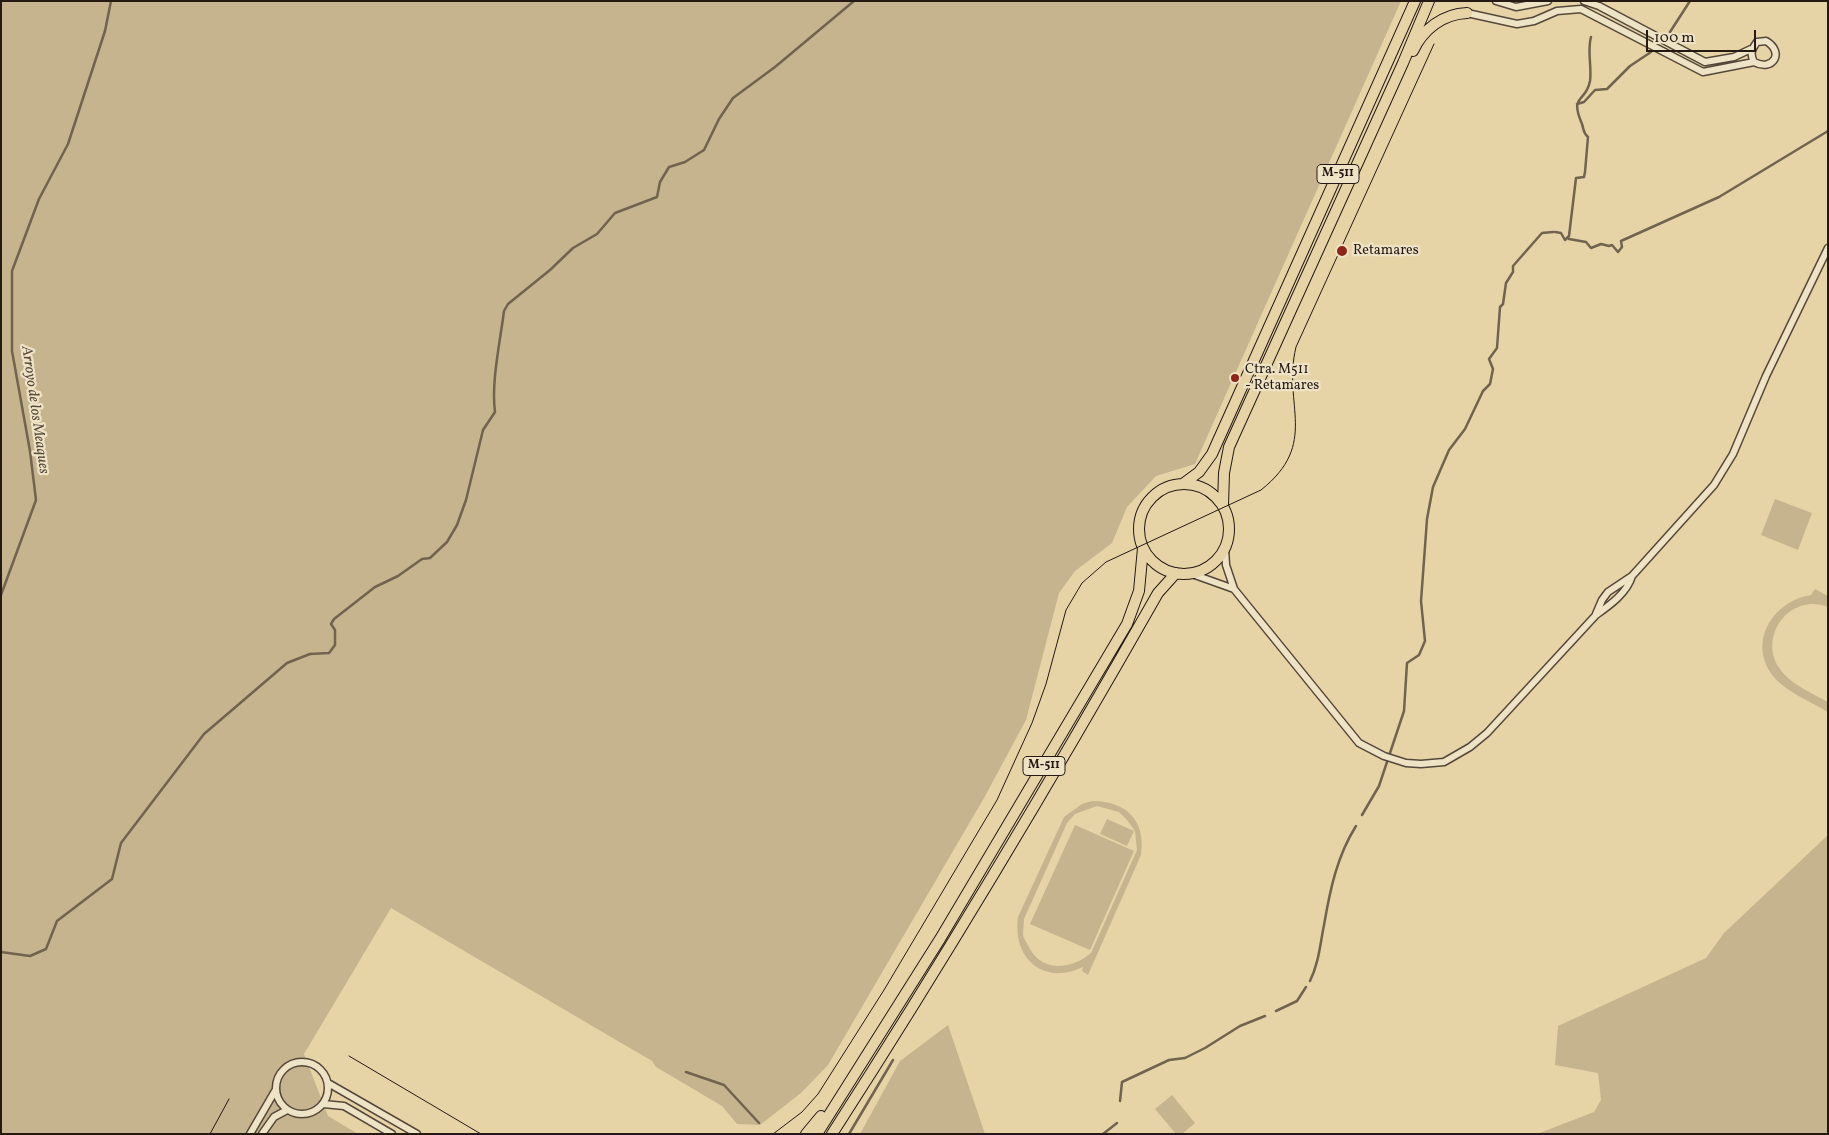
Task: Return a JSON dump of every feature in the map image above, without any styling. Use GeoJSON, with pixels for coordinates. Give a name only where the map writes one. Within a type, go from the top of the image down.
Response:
{"type":"FeatureCollection","features":[{"type":"Feature","properties":{"kind":"highway","name":"M-511"},"geometry":{"type":"LineString","coordinates":[[817,1134],[844,1088],[940,939],[1127,624],[1139,591],[1143,548],[1139,526],[1146,504],[1162,489],[1184,483],[1199,472],[1212,454],[1415,1]]}},
{"type":"Feature","properties":{"kind":"highway","name":"M-511"},"geometry":{"type":"LineString","coordinates":[[1225,549],[1230,527],[1223,505],[1224,473],[1229,447],[1403,63],[1429,1]]}},
{"type":"Feature","properties":{"kind":"highway"},"geometry":{"type":"LineString","coordinates":[[1403,63],[1410,57],[1426,31],[1438,22],[1458,13],[1467,13]]}},
{"type":"Feature","properties":{"kind":"highway"},"geometry":{"type":"LineString","coordinates":[[1184,483],[1206,489],[1223,505]]}},
{"type":"Feature","properties":{"kind":"highway"},"geometry":{"type":"LineString","coordinates":[[1143,548],[1156,565],[1176,574],[1192,574],[1211,565],[1225,549]]}},
{"type":"Feature","properties":{"kind":"highway","name":"M-511"},"geometry":{"type":"LineString","coordinates":[[832,1134],[887,1049],[1047,784],[1158,593],[1176,574]]}},
{"type":"Feature","properties":{"kind":"highway"},"geometry":{"type":"LineString","coordinates":[[841,1134],[887,1049]]}},
{"type":"Feature","properties":{"kind":"highway"},"geometry":{"type":"LineString","coordinates":[[806,1134],[844,1088]]}},
{"type":"Feature","properties":{"kind":"street"},"geometry":{"type":"LineString","coordinates":[[1496,1],[1516,7],[1548,1]]}},
{"type":"Feature","properties":{"kind":"street"},"geometry":{"type":"LineString","coordinates":[[1584,1],[1599,6],[1705,62],[1734,57],[1751,49],[1757,42],[1766,41],[1774,45],[1776,52],[1775,60],[1769,65],[1761,66],[1754,62],[1751,56],[1751,49]]}},
{"type":"Feature","properties":{"kind":"street"},"geometry":{"type":"LineString","coordinates":[[1467,13],[1517,24],[1534,21],[1557,11],[1580,9],[1703,72],[1754,62]]}},
{"type":"Feature","properties":{"kind":"street"},"geometry":{"type":"LineString","coordinates":[[1703,72],[1705,62]]}},
{"type":"Feature","properties":{"kind":"street"},"geometry":{"type":"LineString","coordinates":[[1596,615],[1602,600],[1608,592],[1632,576],[1714,485],[1728,462],[1766,376],[1828,248]]}},
{"type":"Feature","properties":{"kind":"street"},"geometry":{"type":"LineString","coordinates":[[1225,549],[1226,564],[1234,589],[1347,731],[1360,744],[1384,756],[1393,760],[1421,764],[1444,762],[1470,747],[1487,733],[1596,615],[1616,600],[1629,584],[1632,576]]}},
{"type":"Feature","properties":{"kind":"street"},"geometry":{"type":"LineString","coordinates":[[1192,574],[1234,589]]}},
{"type":"Feature","properties":{"kind":"street"},"geometry":{"type":"LineString","coordinates":[[250,1134],[275,1091],[278,1075],[284,1068],[298,1061],[314,1064],[320,1069],[328,1083],[328,1090],[323,1104],[318,1109],[302,1114],[287,1110],[282,1105],[275,1091]]}},
{"type":"Feature","properties":{"kind":"street"},"geometry":{"type":"LineString","coordinates":[[328,1083],[417,1134]]}},
{"type":"Feature","properties":{"kind":"street"},"geometry":{"type":"LineString","coordinates":[[323,1104],[344,1106],[392,1134]]}},
{"type":"Feature","properties":{"kind":"street"},"geometry":{"type":"LineString","coordinates":[[262,1134],[274,1117],[287,1110]]}},
{"type":"Feature","properties":{"kind":"shaded area"},"geometry":{"type":"Polygon","coordinates":[[[1,1],[1401,1],[1195,464],[1156,476],[1127,507],[1112,543],[1075,571],[1059,593],[1026,720],[984,798],[828,1065],[801,1093],[760,1125],[737,1124],[722,1106],[656,1067],[652,1061],[391,908],[304,1054],[328,1116],[358,1134],[1,1134],[1,1]]]}},
{"type":"Feature","properties":{"kind":"shaded area"},"geometry":{"type":"Polygon","coordinates":[[[1775,499],[1812,513],[1798,550],[1761,535],[1775,499]]]}},
{"type":"Feature","properties":{"kind":"shaded area"},"geometry":{"type":"Polygon","coordinates":[[[1815,589],[1828,596],[1828,607],[1814,604],[1801,606],[1790,612],[1781,620],[1775,631],[1772,644],[1774,657],[1784,674],[1802,688],[1828,702],[1828,712],[1791,692],[1778,682],[1766,663],[1763,650],[1764,637],[1768,625],[1775,614],[1785,605],[1811,595],[1815,589]]]}},
{"type":"Feature","properties":{"kind":"shaded area"},"geometry":{"type":"Polygon","coordinates":[[[1092,801],[1104,802],[1124,809],[1132,815],[1140,832],[1142,843],[1141,855],[1088,975],[1082,971],[1083,967],[1069,972],[1056,973],[1044,971],[1034,965],[1020,945],[1017,932],[1018,917],[1064,817],[1082,804],[1092,801]],[[1097,806],[1075,814],[1067,823],[1024,919],[1024,938],[1036,957],[1043,962],[1050,965],[1067,965],[1091,953],[1137,850],[1135,831],[1119,812],[1097,806]]]}},
{"type":"Feature","properties":{"kind":"shaded area"},"geometry":{"type":"Polygon","coordinates":[[[1107,819],[1134,831],[1127,846],[1100,834],[1107,819]]]}},
{"type":"Feature","properties":{"kind":"shaded area"},"geometry":{"type":"Polygon","coordinates":[[[1075,825],[1134,851],[1090,950],[1030,924],[1075,825]]]}},
{"type":"Feature","properties":{"kind":"shaded area"},"geometry":{"type":"Polygon","coordinates":[[[1828,835],[1828,1134],[1537,1134],[1594,1112],[1601,1100],[1598,1073],[1555,1065],[1558,1026],[1706,958],[1724,933],[1828,835]]]}},
{"type":"Feature","properties":{"kind":"shaded area"},"geometry":{"type":"Polygon","coordinates":[[[948,1025],[985,1134],[860,1134],[900,1061],[948,1025]]]}},
{"type":"Feature","properties":{"kind":"shaded area"},"geometry":{"type":"Polygon","coordinates":[[[1172,1095],[1195,1123],[1182,1134],[1176,1134],[1155,1109],[1172,1095]]]}},
{"type":"Feature","properties":{"kind":"waterway","name":"Arroyo de los Meaques"},"geometry":{"type":"LineString","coordinates":[[1,595],[36,500],[30,451],[12,351],[12,271],[39,199],[68,144],[105,31],[111,1]]}},
{"type":"Feature","properties":{"kind":"waterway"},"geometry":{"type":"LineString","coordinates":[[1,952],[30,956],[46,949],[57,921],[112,879],[121,843],[204,734],[287,663],[310,654],[329,653],[335,645],[335,630],[331,624],[334,619],[375,587],[398,576],[422,559],[430,558],[447,542],[457,525],[466,500],[483,430],[495,412],[496,362],[504,311],[508,304],[550,270],[573,248],[597,234],[615,213],[657,197],[660,182],[669,167],[685,162],[704,150],[719,119],[733,98],[775,67],[854,1]]}},
{"type":"Feature","properties":{"kind":"waterway"},"geometry":{"type":"LineString","coordinates":[[1670,32],[1690,1]]}},
{"type":"Feature","properties":{"kind":"waterway"},"geometry":{"type":"LineString","coordinates":[[1555,232],[1561,233],[1565,240],[1569,236],[1576,178],[1584,177],[1585,172],[1588,137],[1585,134],[1577,108],[1590,81],[1589,48],[1591,37]]}},
{"type":"Feature","properties":{"kind":"waterway"},"geometry":{"type":"LineString","coordinates":[[1577,104],[1584,102],[1595,90],[1607,89],[1630,66],[1651,52]]}},
{"type":"Feature","properties":{"kind":"waterway"},"geometry":{"type":"LineString","coordinates":[[1569,239],[1586,242],[1591,248],[1601,244],[1612,245],[1618,252],[1622,247],[1621,241],[1719,197],[1828,131]]}},
{"type":"Feature","properties":{"kind":"waterway"},"geometry":{"type":"LineString","coordinates":[[1362,815],[1379,786],[1404,711],[1407,663],[1419,655],[1425,641],[1421,601],[1427,519],[1433,487],[1449,450],[1465,429],[1483,391],[1490,384],[1493,369],[1489,359],[1497,348],[1500,307],[1503,304],[1506,283],[1513,272],[1513,266],[1542,233],[1553,232]]}},
{"type":"Feature","properties":{"kind":"waterway"},"geometry":{"type":"LineString","coordinates":[[1310,981],[1317,960],[1335,874],[1349,837],[1356,826]]}},
{"type":"Feature","properties":{"kind":"waterway"},"geometry":{"type":"LineString","coordinates":[[1276,1011],[1297,1001],[1306,987]]}},
{"type":"Feature","properties":{"kind":"waterway"},"geometry":{"type":"LineString","coordinates":[[1120,1101],[1122,1082],[1169,1060],[1185,1058],[1240,1026],[1265,1016]]}},
{"type":"Feature","properties":{"kind":"waterway"},"geometry":{"type":"LineString","coordinates":[[849,1134],[893,1060]]}},
{"type":"Feature","properties":{"kind":"waterway"},"geometry":{"type":"LineString","coordinates":[[686,1072],[724,1085],[759,1123]]}},
{"type":"Feature","properties":{"kind":"waterway"},"geometry":{"type":"LineString","coordinates":[[1103,1134],[1117,1123]]}},
{"type":"Feature","properties":{"kind":"tram line"},"geometry":{"type":"LineString","coordinates":[[773,1134],[802,1112],[818,1094],[884,990],[997,800],[1032,723],[1046,684],[1066,610],[1082,583],[1106,562],[1261,490],[1279,473],[1289,456],[1294,439],[1293,368],[1296,347],[1434,44]]}},
{"type":"Feature","properties":{"kind":"tram line"},"geometry":{"type":"LineString","coordinates":[[349,1056],[481,1134]]}},
{"type":"Feature","properties":{"kind":"tram line"},"geometry":{"type":"LineString","coordinates":[[210,1134],[229,1099]]}},
{"type":"Feature","properties":{"kind":"place","name":"Retamares"},"geometry":{"type":"Point","coordinates":[1342,251]}},
{"type":"Feature","properties":{"kind":"place","name":"Ctra. M511 - Retamares"},"geometry":{"type":"Point","coordinates":[1235,378]}}]}
